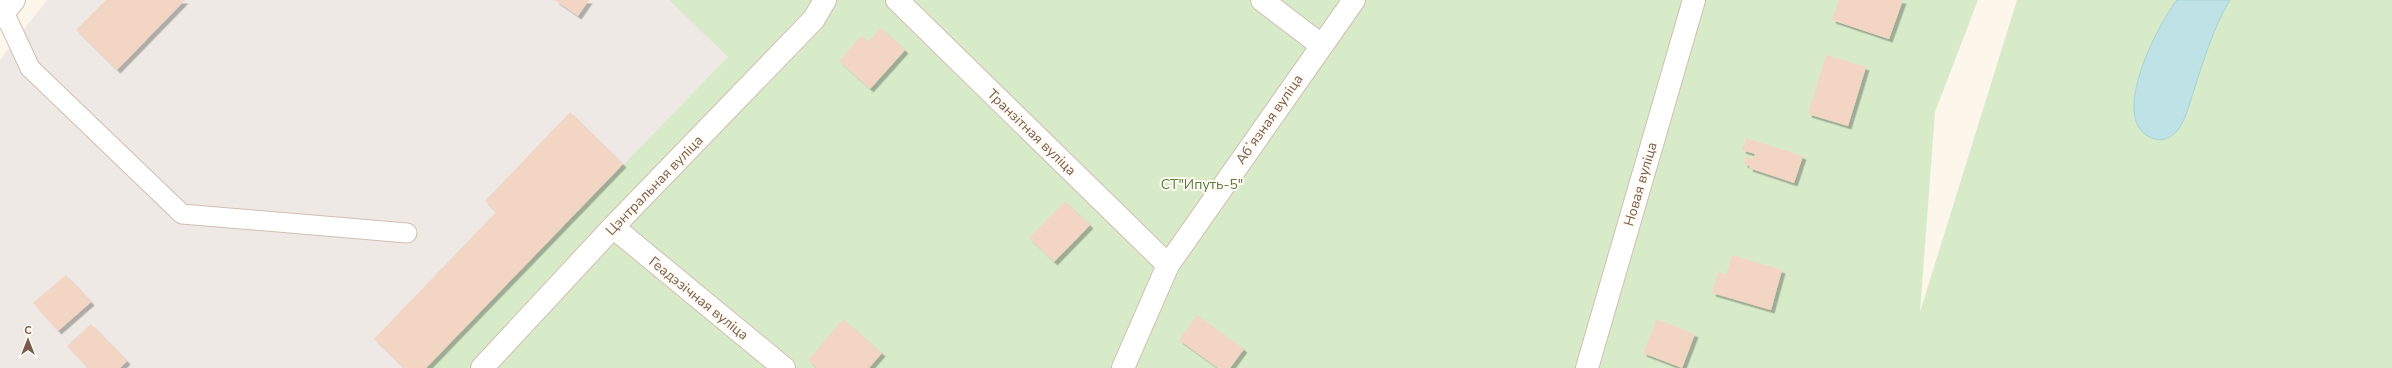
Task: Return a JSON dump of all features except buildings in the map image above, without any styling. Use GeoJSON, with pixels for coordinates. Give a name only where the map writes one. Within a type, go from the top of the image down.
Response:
{"type":"FeatureCollection","features":[{"type":"Feature","properties":{"kind":"street","name":"Цэнтральная вуліца"},"geometry":{"type":"LineString","coordinates":[[482,368],[613,227],[814,19],[824,0]]}},
{"type":"Feature","properties":{"kind":"street","name":"Транзітная вуліца"},"geometry":{"type":"LineString","coordinates":[[897,0],[1168,265]]}},
{"type":"Feature","properties":{"kind":"street"},"geometry":{"type":"LineString","coordinates":[[1262,0],[1321,45]]}},
{"type":"Feature","properties":{"kind":"street","name":"Абʼязная вуліца"},"geometry":{"type":"LineString","coordinates":[[1123,368],[1168,265],[1354,0]]}},
{"type":"Feature","properties":{"kind":"street","name":"Новая вуліца"},"geometry":{"type":"LineString","coordinates":[[1587,368],[1694,0]]}},
{"type":"Feature","properties":{"kind":"street","name":"Геадэзічная вуліца"},"geometry":{"type":"LineString","coordinates":[[613,227],[784,368]]}},
{"type":"Feature","properties":{"kind":"lane"},"geometry":{"type":"LineString","coordinates":[[6,10],[30,68],[182,214],[407,233]]}},
{"type":"Feature","properties":{"kind":"shaded area"},"geometry":{"type":"Polygon","coordinates":[[[47,0],[669,0],[729,57],[426,368],[0,368],[0,60],[47,0]]]}},
{"type":"Feature","properties":{"kind":"green space","name":"СТ\"Ипуть-5\""},"geometry":{"type":"Polygon","coordinates":[[[669,0],[1978,0],[1935,112],[1920,312],[2017,0],[2392,0],[2392,368],[426,368],[728,57],[669,0]]]}},
{"type":"Feature","properties":{"kind":"water"},"geometry":{"type":"Polygon","coordinates":[[[2177,0],[2230,0],[2205,56],[2182,123],[2176,132],[2171,136],[2159,140],[2152,138],[2139,128],[2134,113],[2135,93],[2140,72],[2149,50],[2159,29],[2177,0]]]}}]}
